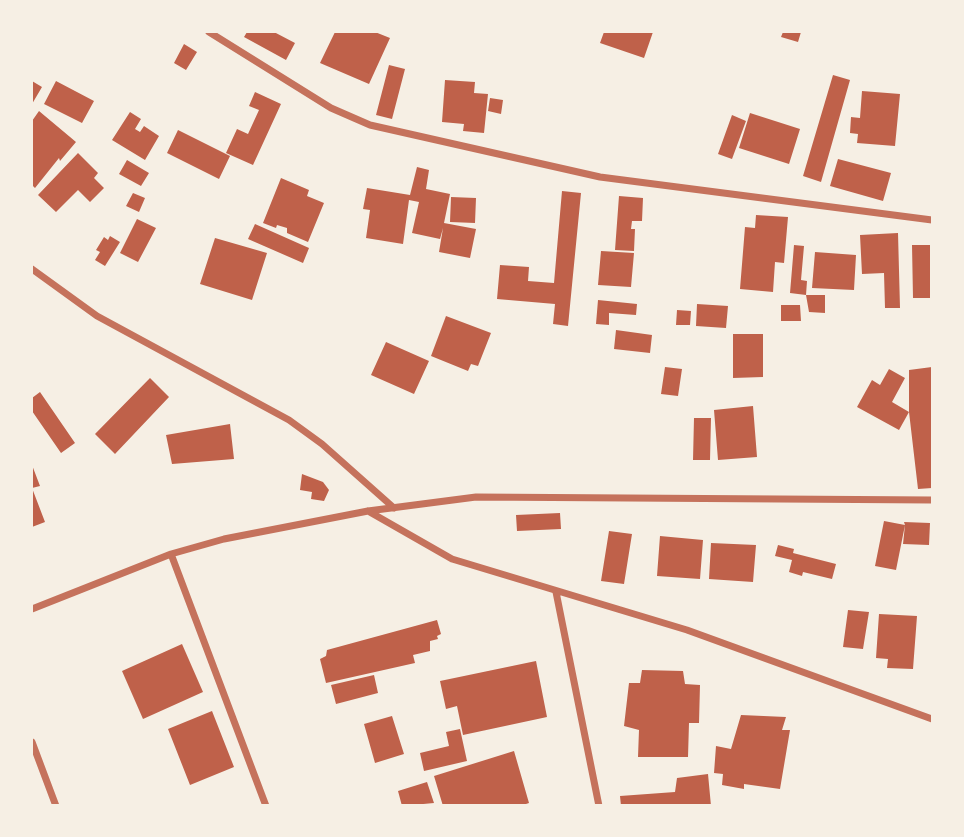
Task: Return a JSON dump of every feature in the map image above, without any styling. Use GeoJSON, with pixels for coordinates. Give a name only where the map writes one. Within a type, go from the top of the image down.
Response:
{"type":"FeatureCollection","features":[{"type":"Feature","properties":{"kind":"street"},"geometry":{"type":"LineString","coordinates":[[209,32],[331,108],[370,125],[600,177],[933,220]]}},
{"type":"Feature","properties":{"kind":"street"},"geometry":{"type":"LineString","coordinates":[[32,269],[97,316],[289,420],[322,444],[394,508]]}},
{"type":"Feature","properties":{"kind":"street"},"geometry":{"type":"LineString","coordinates":[[32,610],[171,554],[224,538],[368,511],[476,497],[933,500]]}},
{"type":"Feature","properties":{"kind":"street"},"geometry":{"type":"LineString","coordinates":[[368,511],[452,559],[687,630],[933,719]]}},
{"type":"Feature","properties":{"kind":"street"},"geometry":{"type":"LineString","coordinates":[[171,554],[267,806]]}},
{"type":"Feature","properties":{"kind":"street"},"geometry":{"type":"LineString","coordinates":[[556,592],[599,806]]}},
{"type":"Feature","properties":{"kind":"street"},"geometry":{"type":"LineString","coordinates":[[32,742],[56,806]]}},
{"type":"Feature","properties":{"kind":"building"},"geometry":{"type":"Polygon","coordinates":[[[247,32],[274,32],[295,43],[286,60],[244,37],[247,32]]]}},
{"type":"Feature","properties":{"kind":"building"},"geometry":{"type":"Polygon","coordinates":[[[335,32],[375,32],[390,38],[369,84],[320,63],[335,32]]]}},
{"type":"Feature","properties":{"kind":"building"},"geometry":{"type":"Polygon","coordinates":[[[604,32],[653,32],[644,58],[600,43],[604,32]]]}},
{"type":"Feature","properties":{"kind":"building"},"geometry":{"type":"Polygon","coordinates":[[[783,32],[801,32],[798,42],[781,37],[783,32]]]}},
{"type":"Feature","properties":{"kind":"building"},"geometry":{"type":"Polygon","coordinates":[[[184,44],[197,52],[186,70],[174,63],[184,44]]]}},
{"type":"Feature","properties":{"kind":"building"},"geometry":{"type":"Polygon","coordinates":[[[389,65],[405,69],[392,119],[376,115],[389,65]]]}},
{"type":"Feature","properties":{"kind":"building"},"geometry":{"type":"Polygon","coordinates":[[[833,75],[850,80],[821,182],[803,176],[833,75]]]}},
{"type":"Feature","properties":{"kind":"building"},"geometry":{"type":"Polygon","coordinates":[[[445,80],[475,82],[474,93],[488,94],[484,133],[463,131],[464,124],[442,122],[445,80]]]}},
{"type":"Feature","properties":{"kind":"building"},"geometry":{"type":"Polygon","coordinates":[[[32,81],[42,87],[32,104],[32,81]]]}},
{"type":"Feature","properties":{"kind":"building"},"geometry":{"type":"Polygon","coordinates":[[[56,81],[94,101],[82,123],[44,104],[56,81]]]}},
{"type":"Feature","properties":{"kind":"building"},"geometry":{"type":"Polygon","coordinates":[[[862,91],[900,94],[895,146],[857,143],[858,134],[850,133],[851,117],[860,118],[862,91]]]}},
{"type":"Feature","properties":{"kind":"building"},"geometry":{"type":"Polygon","coordinates":[[[255,92],[281,104],[253,165],[226,153],[237,129],[248,134],[259,110],[249,106],[255,92]]]}},
{"type":"Feature","properties":{"kind":"building"},"geometry":{"type":"Polygon","coordinates":[[[490,98],[503,100],[501,114],[488,111],[490,98]]]}},
{"type":"Feature","properties":{"kind":"building"},"geometry":{"type":"Polygon","coordinates":[[[39,111],[76,142],[35,188],[32,185],[32,121],[39,111]]]}},
{"type":"Feature","properties":{"kind":"building"},"geometry":{"type":"Polygon","coordinates":[[[130,112],[141,119],[135,129],[140,132],[144,126],[159,136],[145,160],[112,140],[130,112]]]}},
{"type":"Feature","properties":{"kind":"building"},"geometry":{"type":"Polygon","coordinates":[[[750,113],[800,129],[789,164],[739,148],[750,113]]]}},
{"type":"Feature","properties":{"kind":"building"},"geometry":{"type":"Polygon","coordinates":[[[732,115],[746,121],[732,159],[718,154],[732,115]]]}},
{"type":"Feature","properties":{"kind":"building"},"geometry":{"type":"Polygon","coordinates":[[[178,130],[230,156],[219,179],[167,153],[178,130]]]}},
{"type":"Feature","properties":{"kind":"building"},"geometry":{"type":"Polygon","coordinates":[[[78,153],[98,173],[94,178],[104,188],[90,202],[78,190],[56,212],[38,195],[78,153]]]}},
{"type":"Feature","properties":{"kind":"building"},"geometry":{"type":"Polygon","coordinates":[[[838,159],[891,173],[883,201],[830,186],[838,159]]]}},
{"type":"Feature","properties":{"kind":"building"},"geometry":{"type":"Polygon","coordinates":[[[127,160],[149,173],[141,186],[119,174],[127,160]]]}},
{"type":"Feature","properties":{"kind":"building"},"geometry":{"type":"Polygon","coordinates":[[[417,167],[429,170],[426,189],[450,194],[444,223],[476,229],[470,258],[439,252],[443,228],[440,239],[412,233],[419,202],[409,200],[403,244],[366,238],[370,210],[363,209],[367,188],[410,195],[417,167]]]}},
{"type":"Feature","properties":{"kind":"building"},"geometry":{"type":"Polygon","coordinates":[[[281,178],[309,190],[307,196],[324,203],[308,242],[287,233],[287,228],[277,225],[276,228],[263,223],[281,178]]]}},
{"type":"Feature","properties":{"kind":"building"},"geometry":{"type":"Polygon","coordinates":[[[562,191],[581,193],[568,326],[553,324],[555,304],[497,299],[500,265],[529,267],[528,281],[554,283],[562,191]]]}},
{"type":"Feature","properties":{"kind":"building"},"geometry":{"type":"Polygon","coordinates":[[[133,193],[145,198],[139,212],[126,206],[133,193]]]}},
{"type":"Feature","properties":{"kind":"building"},"geometry":{"type":"Polygon","coordinates":[[[619,196],[643,198],[642,221],[632,221],[631,229],[635,229],[634,251],[615,250],[619,196]]]}},
{"type":"Feature","properties":{"kind":"building"},"geometry":{"type":"Polygon","coordinates":[[[451,197],[476,198],[475,223],[450,222],[451,197]]]}},
{"type":"Feature","properties":{"kind":"building"},"geometry":{"type":"Polygon","coordinates":[[[756,215],[788,217],[784,263],[775,262],[773,292],[740,289],[745,227],[755,228],[756,215]]]}},
{"type":"Feature","properties":{"kind":"building"},"geometry":{"type":"Polygon","coordinates":[[[137,219],[156,228],[138,262],[120,253],[137,219]]]}},
{"type":"Feature","properties":{"kind":"building"},"geometry":{"type":"Polygon","coordinates":[[[255,224],[309,248],[303,263],[248,239],[255,224]]]}},
{"type":"Feature","properties":{"kind":"building"},"geometry":{"type":"Polygon","coordinates":[[[898,233],[900,308],[885,308],[884,273],[862,274],[860,235],[898,233]]]}},
{"type":"Feature","properties":{"kind":"building"},"geometry":{"type":"Polygon","coordinates":[[[110,236],[120,242],[105,266],[95,260],[100,252],[96,250],[104,237],[108,240],[110,236]]]}},
{"type":"Feature","properties":{"kind":"building"},"geometry":{"type":"Polygon","coordinates":[[[215,238],[267,253],[252,300],[200,284],[215,238]]]}},
{"type":"Feature","properties":{"kind":"building"},"geometry":{"type":"Polygon","coordinates":[[[794,245],[804,246],[801,280],[807,281],[806,295],[790,293],[794,245]]]}},
{"type":"Feature","properties":{"kind":"building"},"geometry":{"type":"Polygon","coordinates":[[[912,245],[930,245],[930,298],[913,298],[912,245]]]}},
{"type":"Feature","properties":{"kind":"building"},"geometry":{"type":"Polygon","coordinates":[[[601,251],[634,253],[631,287],[598,285],[601,251]]]}},
{"type":"Feature","properties":{"kind":"building"},"geometry":{"type":"Polygon","coordinates":[[[815,252],[856,255],[854,290],[812,288],[815,252]]]}},
{"type":"Feature","properties":{"kind":"building"},"geometry":{"type":"Polygon","coordinates":[[[806,295],[825,295],[825,313],[809,312],[806,295]]]}},
{"type":"Feature","properties":{"kind":"building"},"geometry":{"type":"Polygon","coordinates":[[[598,300],[637,304],[636,315],[609,313],[609,325],[596,324],[598,300]]]}},
{"type":"Feature","properties":{"kind":"building"},"geometry":{"type":"Polygon","coordinates":[[[697,304],[728,306],[726,328],[696,326],[697,304]]]}},
{"type":"Feature","properties":{"kind":"building"},"geometry":{"type":"Polygon","coordinates":[[[781,305],[800,305],[801,321],[781,321],[781,305]]]}},
{"type":"Feature","properties":{"kind":"building"},"geometry":{"type":"Polygon","coordinates":[[[677,310],[691,311],[690,325],[676,325],[677,310]]]}},
{"type":"Feature","properties":{"kind":"building"},"geometry":{"type":"Polygon","coordinates":[[[446,316],[491,333],[478,366],[471,364],[468,371],[431,356],[446,316]]]}},
{"type":"Feature","properties":{"kind":"building"},"geometry":{"type":"Polygon","coordinates":[[[616,330],[652,335],[650,353],[614,349],[616,330]]]}},
{"type":"Feature","properties":{"kind":"building"},"geometry":{"type":"Polygon","coordinates":[[[733,334],[763,334],[763,377],[733,378],[733,334]]]}},
{"type":"Feature","properties":{"kind":"building"},"geometry":{"type":"Polygon","coordinates":[[[386,342],[429,361],[414,394],[371,375],[386,342]]]}},
{"type":"Feature","properties":{"kind":"building"},"geometry":{"type":"Polygon","coordinates":[[[665,367],[682,369],[678,396],[661,394],[665,367]]]}},
{"type":"Feature","properties":{"kind":"building"},"geometry":{"type":"Polygon","coordinates":[[[932,367],[932,488],[918,489],[909,412],[909,370],[932,367]]]}},
{"type":"Feature","properties":{"kind":"building"},"geometry":{"type":"Polygon","coordinates":[[[889,369],[905,378],[892,402],[909,412],[899,430],[857,407],[872,380],[880,385],[889,369]]]}},
{"type":"Feature","properties":{"kind":"building"},"geometry":{"type":"Polygon","coordinates":[[[150,378],[169,397],[115,454],[95,434],[150,378]]]}},
{"type":"Feature","properties":{"kind":"building"},"geometry":{"type":"Polygon","coordinates":[[[40,392],[75,443],[61,453],[32,411],[32,398],[40,392]]]}},
{"type":"Feature","properties":{"kind":"building"},"geometry":{"type":"Polygon","coordinates":[[[753,406],[757,457],[718,460],[714,410],[753,406]]]}},
{"type":"Feature","properties":{"kind":"building"},"geometry":{"type":"Polygon","coordinates":[[[694,418],[711,418],[710,460],[693,460],[694,418]]]}},
{"type":"Feature","properties":{"kind":"building"},"geometry":{"type":"Polygon","coordinates":[[[230,424],[234,459],[172,464],[166,435],[230,424]]]}},
{"type":"Feature","properties":{"kind":"building"},"geometry":{"type":"Polygon","coordinates":[[[32,465],[40,486],[32,488],[32,465]]]}},
{"type":"Feature","properties":{"kind":"building"},"geometry":{"type":"Polygon","coordinates":[[[302,474],[323,482],[329,490],[324,501],[311,499],[312,492],[300,490],[302,474]]]}},
{"type":"Feature","properties":{"kind":"building"},"geometry":{"type":"Polygon","coordinates":[[[32,488],[45,522],[32,527],[32,488]]]}},
{"type":"Feature","properties":{"kind":"building"},"geometry":{"type":"Polygon","coordinates":[[[560,513],[561,529],[517,531],[516,515],[560,513]]]}},
{"type":"Feature","properties":{"kind":"building"},"geometry":{"type":"Polygon","coordinates":[[[884,521],[905,525],[896,570],[875,566],[884,521]]]}},
{"type":"Feature","properties":{"kind":"building"},"geometry":{"type":"Polygon","coordinates":[[[904,522],[930,523],[929,545],[903,544],[904,522]]]}},
{"type":"Feature","properties":{"kind":"building"},"geometry":{"type":"Polygon","coordinates":[[[609,531],[632,534],[624,584],[601,581],[609,531]]]}},
{"type":"Feature","properties":{"kind":"building"},"geometry":{"type":"Polygon","coordinates":[[[660,536],[703,540],[700,579],[657,576],[660,536]]]}},
{"type":"Feature","properties":{"kind":"building"},"geometry":{"type":"Polygon","coordinates":[[[711,543],[756,545],[753,582],[709,579],[711,543]]]}},
{"type":"Feature","properties":{"kind":"building"},"geometry":{"type":"Polygon","coordinates":[[[778,545],[794,549],[793,553],[836,564],[832,579],[803,572],[802,576],[789,572],[792,560],[775,556],[778,545]]]}},
{"type":"Feature","properties":{"kind":"building"},"geometry":{"type":"Polygon","coordinates":[[[848,610],[869,612],[863,649],[843,647],[848,610]]]}},
{"type":"Feature","properties":{"kind":"building"},"geometry":{"type":"Polygon","coordinates":[[[879,614],[917,616],[913,669],[887,668],[888,659],[876,658],[879,614]]]}},
{"type":"Feature","properties":{"kind":"building"},"geometry":{"type":"Polygon","coordinates":[[[437,620],[441,634],[437,636],[438,639],[430,641],[430,651],[413,655],[415,663],[326,683],[320,659],[326,656],[327,650],[437,620]]]}},
{"type":"Feature","properties":{"kind":"building"},"geometry":{"type":"Polygon","coordinates":[[[182,644],[203,692],[143,719],[122,671],[182,644]]]}},
{"type":"Feature","properties":{"kind":"building"},"geometry":{"type":"Polygon","coordinates":[[[536,661],[547,717],[463,735],[457,706],[446,709],[440,681],[536,661]]]}},
{"type":"Feature","properties":{"kind":"building"},"geometry":{"type":"Polygon","coordinates":[[[642,670],[683,671],[685,684],[700,685],[699,723],[689,723],[688,757],[638,757],[639,730],[624,726],[629,683],[640,683],[642,670]]]}},
{"type":"Feature","properties":{"kind":"building"},"geometry":{"type":"Polygon","coordinates":[[[374,675],[378,693],[336,704],[331,685],[374,675]]]}},
{"type":"Feature","properties":{"kind":"building"},"geometry":{"type":"Polygon","coordinates":[[[212,711],[234,767],[190,785],[168,729],[212,711]]]}},
{"type":"Feature","properties":{"kind":"building"},"geometry":{"type":"Polygon","coordinates":[[[741,715],[786,717],[782,730],[790,730],[780,789],[744,784],[744,789],[722,785],[723,774],[714,773],[716,746],[731,749],[741,715]]]}},
{"type":"Feature","properties":{"kind":"building"},"geometry":{"type":"Polygon","coordinates":[[[392,716],[404,754],[375,763],[364,724],[392,716]]]}},
{"type":"Feature","properties":{"kind":"building"},"geometry":{"type":"Polygon","coordinates":[[[460,729],[467,761],[424,771],[420,753],[449,746],[446,732],[460,729]]]}},
{"type":"Feature","properties":{"kind":"building"},"geometry":{"type":"Polygon","coordinates":[[[514,751],[529,803],[520,806],[443,806],[434,776],[514,751]]]}},
{"type":"Feature","properties":{"kind":"building"},"geometry":{"type":"Polygon","coordinates":[[[708,774],[711,806],[621,806],[620,796],[675,792],[677,778],[708,774]]]}},
{"type":"Feature","properties":{"kind":"building"},"geometry":{"type":"Polygon","coordinates":[[[427,782],[434,803],[402,806],[398,791],[427,782]]]}}]}
